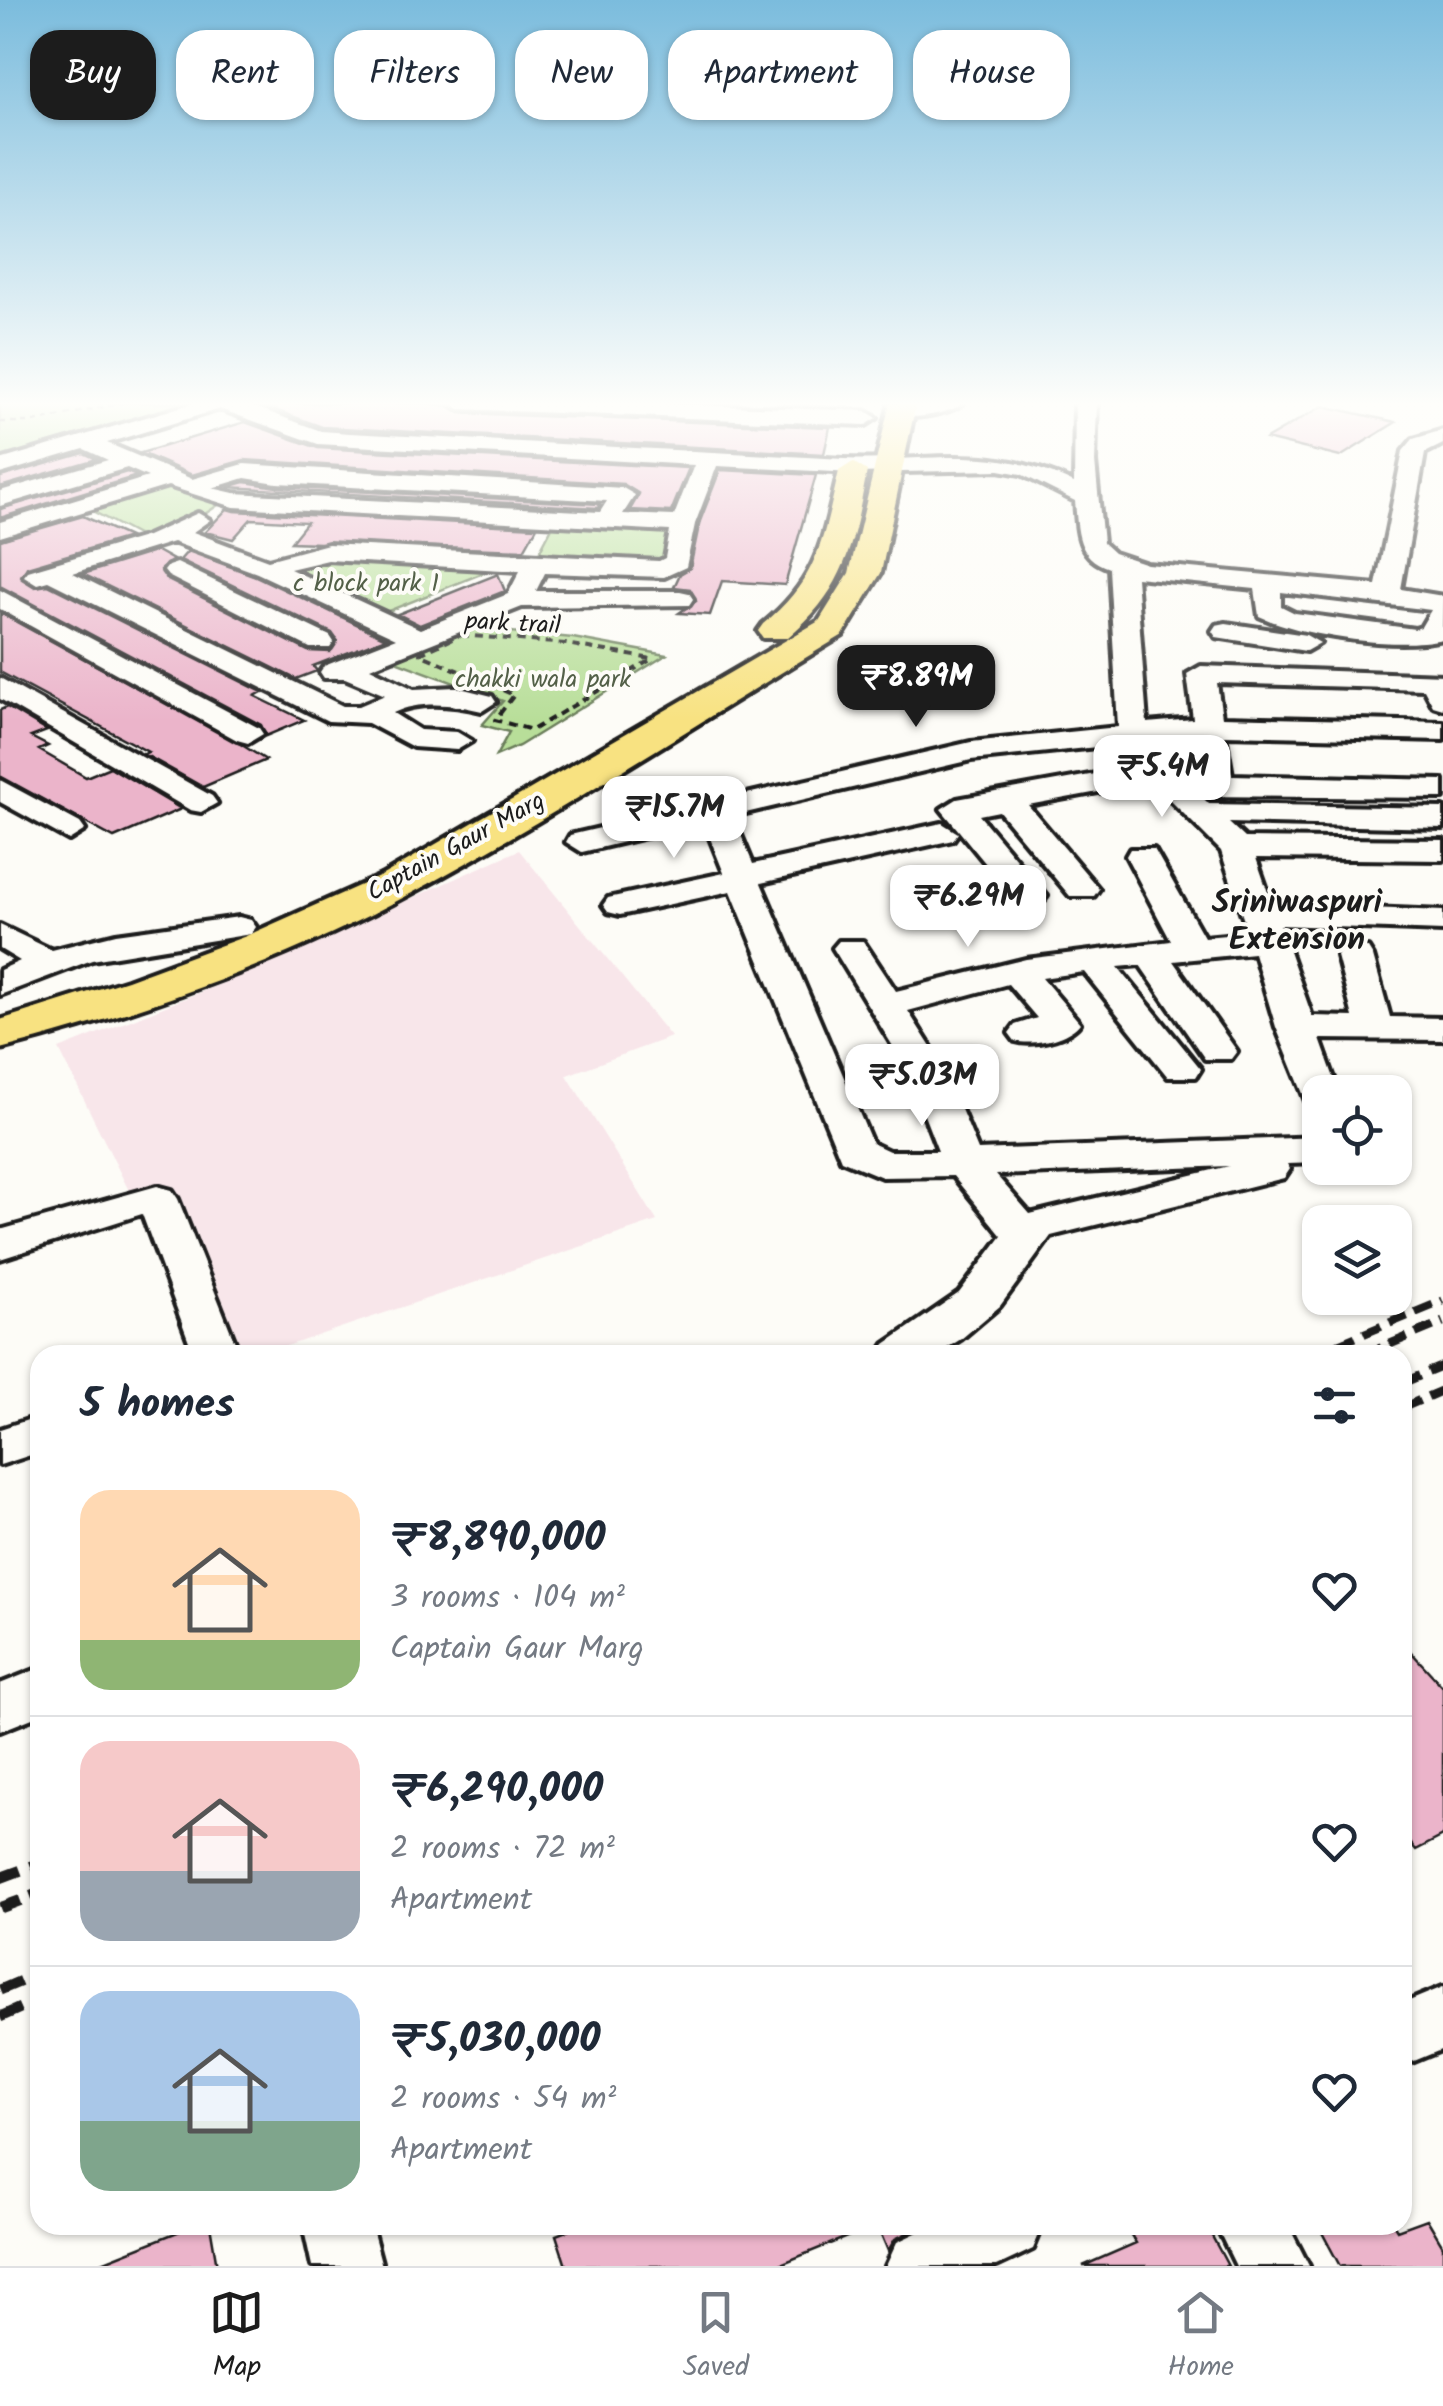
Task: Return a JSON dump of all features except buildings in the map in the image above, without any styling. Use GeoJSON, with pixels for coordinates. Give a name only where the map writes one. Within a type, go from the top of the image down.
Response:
{"type":"FeatureCollection","features":[{"type":"Feature","properties":{"kind":"main road","name":"Captain Gaur Marg"},"geometry":{"type":"LineString","coordinates":[[0,1006],[238,927],[370,869],[757,644],[820,592],[854,509]]}},
{"type":"Feature","properties":{"kind":"main road","name":"Captain Gaur Marg"},"geometry":{"type":"LineString","coordinates":[[0,1035],[143,990],[262,946],[396,886],[831,628],[856,602],[869,568],[869,509]]}},
{"type":"Feature","properties":{"kind":"street"},"geometry":{"type":"LineString","coordinates":[[0,530],[81,509]]}},
{"type":"Feature","properties":{"kind":"street"},"geometry":{"type":"LineString","coordinates":[[0,589],[174,534],[217,509]]}},
{"type":"Feature","properties":{"kind":"street"},"geometry":{"type":"LineString","coordinates":[[396,509],[683,524]]}},
{"type":"Feature","properties":{"kind":"street"},"geometry":{"type":"LineString","coordinates":[[607,520],[614,509]]}},
{"type":"Feature","properties":{"kind":"street"},"geometry":{"type":"LineString","coordinates":[[266,568],[328,552],[650,571],[674,566],[689,509]]}},
{"type":"Feature","properties":{"kind":"street"},"geometry":{"type":"LineString","coordinates":[[1088,509],[1090,545],[1122,566],[1387,594],[1443,604]]}},
{"type":"Feature","properties":{"kind":"street"},"geometry":{"type":"LineString","coordinates":[[1387,594],[1404,509]]}},
{"type":"Feature","properties":{"kind":"street"},"geometry":{"type":"LineString","coordinates":[[174,534],[266,568],[418,638]]}},
{"type":"Feature","properties":{"kind":"street"},"geometry":{"type":"LineString","coordinates":[[105,598],[213,558]]}},
{"type":"Feature","properties":{"kind":"street"},"geometry":{"type":"LineString","coordinates":[[520,599],[536,565]]}},
{"type":"Feature","properties":{"kind":"street"},"geometry":{"type":"LineString","coordinates":[[1122,566],[1134,732],[1236,848],[1313,1075]]}},
{"type":"Feature","properties":{"kind":"street"},"geometry":{"type":"LineString","coordinates":[[638,599],[650,571]]}},
{"type":"Feature","properties":{"kind":"street"},"geometry":{"type":"LineString","coordinates":[[50,572],[338,715],[370,711],[402,698],[456,696],[482,702]]}},
{"type":"Feature","properties":{"kind":"street"},"geometry":{"type":"LineString","coordinates":[[159,578],[320,642]]}},
{"type":"Feature","properties":{"kind":"street"},"geometry":{"type":"LineString","coordinates":[[1221,579],[1234,674]]}},
{"type":"Feature","properties":{"kind":"street"},"geometry":{"type":"LineString","coordinates":[[1268,583],[1268,610],[1288,620],[1415,637],[1432,633],[1443,612]]}},
{"type":"Feature","properties":{"kind":"street"},"geometry":{"type":"LineString","coordinates":[[0,598],[248,734]]}},
{"type":"Feature","properties":{"kind":"street"},"geometry":{"type":"LineString","coordinates":[[289,690],[520,599],[680,599]]}},
{"type":"Feature","properties":{"kind":"street"},"geometry":{"type":"LineString","coordinates":[[582,628],[594,599]]}},
{"type":"Feature","properties":{"kind":"street"},"geometry":{"type":"LineString","coordinates":[[1226,632],[1394,655]]}},
{"type":"Feature","properties":{"kind":"street"},"geometry":{"type":"LineString","coordinates":[[347,668],[402,692],[402,698]]}},
{"type":"Feature","properties":{"kind":"street"},"geometry":{"type":"LineString","coordinates":[[1188,790],[1208,726],[1201,674],[1434,681],[1443,700]]}},
{"type":"Feature","properties":{"kind":"street"},"geometry":{"type":"LineString","coordinates":[[0,688],[202,802]]}},
{"type":"Feature","properties":{"kind":"street"},"geometry":{"type":"LineString","coordinates":[[370,711],[413,738],[457,741]]}},
{"type":"Feature","properties":{"kind":"street"},"geometry":{"type":"LineString","coordinates":[[582,842],[928,758],[1208,726],[1443,731]]}},
{"type":"Feature","properties":{"kind":"street"},"geometry":{"type":"LineString","coordinates":[[0,789],[69,830]]}},
{"type":"Feature","properties":{"kind":"street"},"geometry":{"type":"LineString","coordinates":[[1030,896],[957,809],[1007,800],[1188,790],[1443,789]]}},
{"type":"Feature","properties":{"kind":"street"},"geometry":{"type":"LineString","coordinates":[[1188,790],[1443,818]]}},
{"type":"Feature","properties":{"kind":"street"},"geometry":{"type":"LineString","coordinates":[[1007,800],[1082,889]]}},
{"type":"Feature","properties":{"kind":"street"},"geometry":{"type":"LineString","coordinates":[[714,810],[855,1151],[882,1164],[1302,1152]]}},
{"type":"Feature","properties":{"kind":"street"},"geometry":{"type":"LineString","coordinates":[[620,905],[942,833]]}},
{"type":"Feature","properties":{"kind":"street"},"geometry":{"type":"LineString","coordinates":[[1236,848],[1443,850]]}},
{"type":"Feature","properties":{"kind":"street"},"geometry":{"type":"LineString","coordinates":[[1142,856],[1194,949]]}},
{"type":"Feature","properties":{"kind":"street"},"geometry":{"type":"LineString","coordinates":[[888,1006],[930,990],[1093,960],[1194,949],[1262,928],[1443,922]]}},
{"type":"Feature","properties":{"kind":"street"},"geometry":{"type":"LineString","coordinates":[[0,984],[45,960],[238,927]]}},
{"type":"Feature","properties":{"kind":"street"},"geometry":{"type":"LineString","coordinates":[[0,935],[45,960]]}},
{"type":"Feature","properties":{"kind":"street"},"geometry":{"type":"LineString","coordinates":[[852,948],[924,1066],[962,1160],[1024,1235]]}},
{"type":"Feature","properties":{"kind":"street"},"geometry":{"type":"LineString","coordinates":[[1151,953],[1170,990],[1218,1051]]}},
{"type":"Feature","properties":{"kind":"street"},"geometry":{"type":"LineString","coordinates":[[1354,956],[1376,1029]]}},
{"type":"Feature","properties":{"kind":"street"},"geometry":{"type":"LineString","coordinates":[[1093,960],[1182,1069]]}},
{"type":"Feature","properties":{"kind":"street"},"geometry":{"type":"LineString","coordinates":[[1019,974],[1062,1023],[1028,1033]]}},
{"type":"Feature","properties":{"kind":"street"},"geometry":{"type":"LineString","coordinates":[[1295,1027],[1443,1029]]}},
{"type":"Feature","properties":{"kind":"street"},"geometry":{"type":"LineString","coordinates":[[918,1345],[986,1294],[1024,1235],[1059,1220],[1302,1157]]}},
{"type":"Feature","properties":{"kind":"street"},"geometry":{"type":"LineString","coordinates":[[0,1246],[142,1200],[157,1199],[213,1345]]}},
{"type":"Feature","properties":{"kind":"street"},"geometry":{"type":"LineString","coordinates":[[0,1447],[30,1437]]}},
{"type":"Feature","properties":{"kind":"street"},"geometry":{"type":"LineString","coordinates":[[0,1708],[30,1695]]}},
{"type":"Feature","properties":{"kind":"street"},"geometry":{"type":"LineString","coordinates":[[1412,2031],[1443,2016]]}},
{"type":"Feature","properties":{"kind":"street"},"geometry":{"type":"LineString","coordinates":[[339,2235],[347,2266]]}},
{"type":"Feature","properties":{"kind":"street"},"geometry":{"type":"LineString","coordinates":[[921,2266],[988,2235]]}},
{"type":"Feature","properties":{"kind":"street"},"geometry":{"type":"LineString","coordinates":[[1256,2235],[1274,2266]]}},
{"type":"Feature","properties":{"kind":"path","name":"park trail"},"geometry":{"type":"LineString","coordinates":[[461,636],[566,644],[636,656],[652,659],[532,730],[495,720],[514,695],[420,654],[461,636]]}},
{"type":"Feature","properties":{"kind":"shaded area"},"geometry":{"type":"Polygon","coordinates":[[[519,850],[671,1037],[567,1075],[657,1221],[290,1345],[205,1345],[59,1049],[218,985],[519,850]]]}},
{"type":"Feature","properties":{"kind":"green space"},"geometry":{"type":"Polygon","coordinates":[[[88,509],[213,509],[175,534],[150,542],[88,509]]]}},
{"type":"Feature","properties":{"kind":"green space"},"geometry":{"type":"Polygon","coordinates":[[[557,518],[675,527],[667,567],[535,560],[557,518]]]}},
{"type":"Feature","properties":{"kind":"green space","name":"c block park 1"},"geometry":{"type":"Polygon","coordinates":[[[310,551],[498,567],[366,620],[252,567],[310,551]]]}},
{"type":"Feature","properties":{"kind":"green space","name":"chakki wala park"},"geometry":{"type":"Polygon","coordinates":[[[446,626],[573,638],[666,655],[519,746],[496,756],[509,732],[482,725],[503,701],[379,655],[446,626]]]}},
{"type":"Feature","properties":{"kind":"railway"},"geometry":{"type":"LineString","coordinates":[[1336,1345],[1443,1301]]}},
{"type":"Feature","properties":{"kind":"railway"},"geometry":{"type":"LineString","coordinates":[[1388,1345],[1443,1322]]}},
{"type":"Feature","properties":{"kind":"railway"},"geometry":{"type":"LineString","coordinates":[[1412,1379],[1443,1366]]}},
{"type":"Feature","properties":{"kind":"railway"},"geometry":{"type":"LineString","coordinates":[[1412,1404],[1443,1390]]}},
{"type":"Feature","properties":{"kind":"railway"},"geometry":{"type":"LineString","coordinates":[[0,1878],[30,1867]]}},
{"type":"Feature","properties":{"kind":"railway"},"geometry":{"type":"LineString","coordinates":[[0,1908],[30,1897]]}},
{"type":"Feature","properties":{"kind":"railway"},"geometry":{"type":"LineString","coordinates":[[0,1990],[30,1977]]}},
{"type":"Feature","properties":{"kind":"railway"},"geometry":{"type":"LineString","coordinates":[[0,2017],[30,2004]]}},
{"type":"Feature","properties":{"kind":"district","name":"Sriniwaspuri Extension"},"geometry":{"type":"Point","coordinates":[1297,922]}}]}
